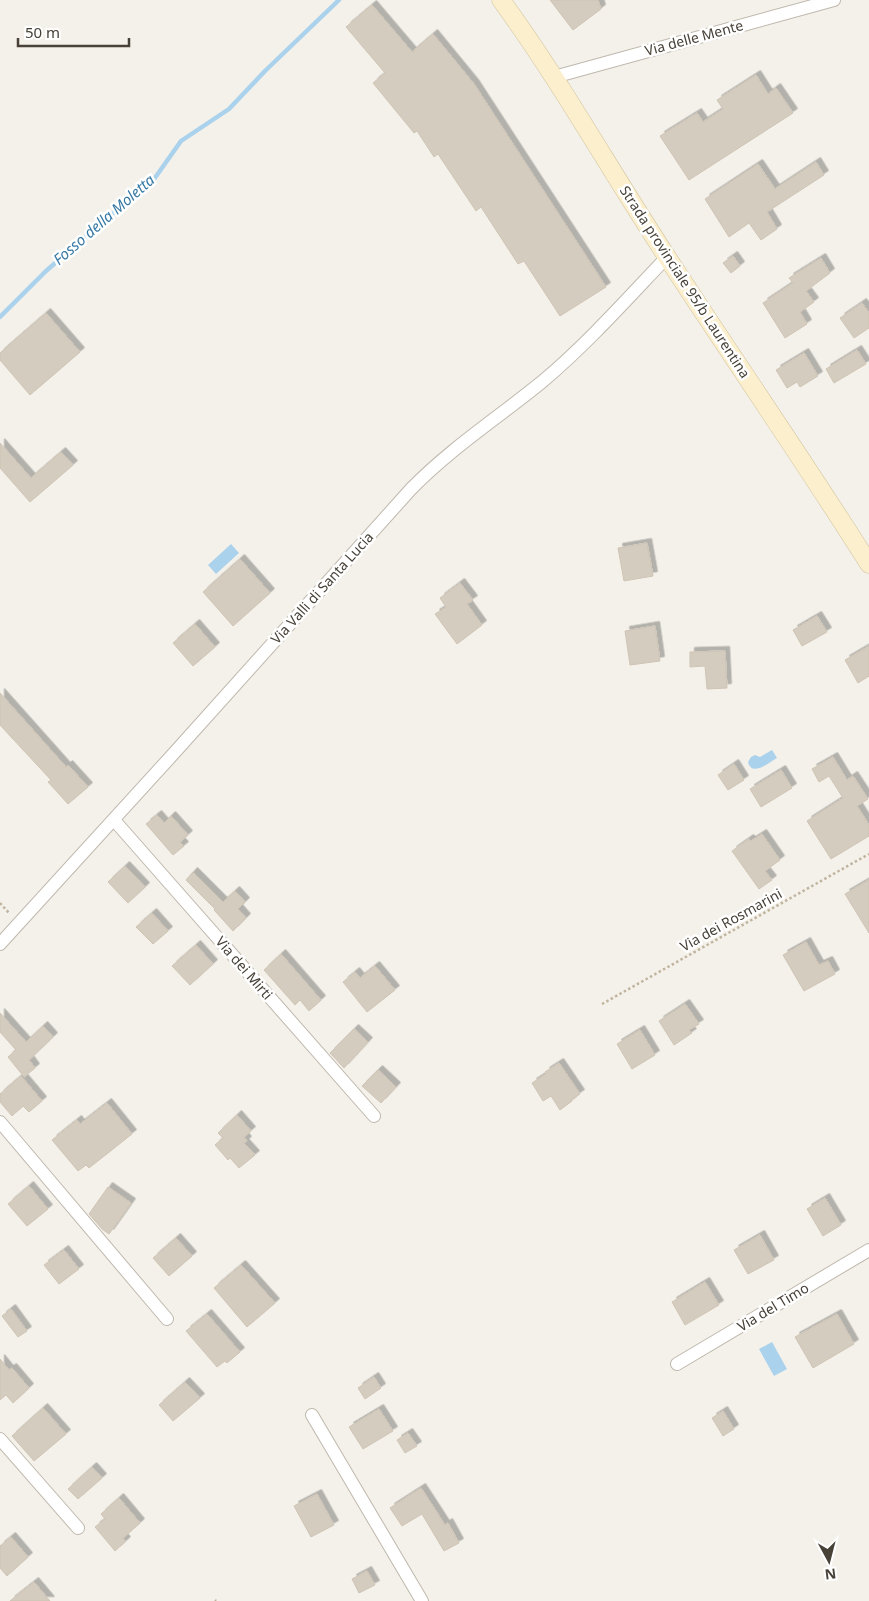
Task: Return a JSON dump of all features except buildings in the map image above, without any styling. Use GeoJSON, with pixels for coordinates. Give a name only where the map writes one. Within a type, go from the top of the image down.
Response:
{"type":"FeatureCollection","features":[{"type":"Feature","properties":{"kind":"main road","name":"Strada provinciale 95/b Laurentina"},"geometry":{"type":"LineString","coordinates":[[500,0],[554,77],[667,257],[869,564]]}},
{"type":"Feature","properties":{"kind":"street","name":"Via delle Mente"},"geometry":{"type":"LineString","coordinates":[[554,77],[834,0]]}},
{"type":"Feature","properties":{"kind":"street","name":"Via Valli di Santa Lucia"},"geometry":{"type":"LineString","coordinates":[[0,944],[114,820],[410,489],[449,454],[554,372],[667,257]]}},
{"type":"Feature","properties":{"kind":"street","name":"Via dei Mirti"},"geometry":{"type":"LineString","coordinates":[[114,820],[374,1116]]}},
{"type":"Feature","properties":{"kind":"street"},"geometry":{"type":"LineString","coordinates":[[0,1122],[167,1319]]}},
{"type":"Feature","properties":{"kind":"street","name":"Via del Timo"},"geometry":{"type":"LineString","coordinates":[[677,1364],[869,1250]]}},
{"type":"Feature","properties":{"kind":"street"},"geometry":{"type":"LineString","coordinates":[[312,1415],[422,1601]]}},
{"type":"Feature","properties":{"kind":"street"},"geometry":{"type":"LineString","coordinates":[[0,1440],[78,1528]]}},
{"type":"Feature","properties":{"kind":"path","name":"Via dei Rosmarini"},"geometry":{"type":"LineString","coordinates":[[602,1004],[869,854]]}},
{"type":"Feature","properties":{"kind":"water"},"geometry":{"type":"Polygon","coordinates":[[[231,544],[239,553],[216,574],[208,565],[231,544]]]}},
{"type":"Feature","properties":{"kind":"water"},"geometry":{"type":"Polygon","coordinates":[[[772,750],[777,758],[761,768],[757,769],[750,766],[748,762],[751,757],[755,755],[760,757],[772,750]]]}},
{"type":"Feature","properties":{"kind":"water"},"geometry":{"type":"Polygon","coordinates":[[[772,1342],[787,1369],[774,1376],[759,1349],[772,1342]]]}},
{"type":"Feature","properties":{"kind":"waterway","name":"Fosso della Moletta"},"geometry":{"type":"LineString","coordinates":[[0,317],[46,271],[152,182],[181,141],[229,109],[265,71],[339,0]]}}]}
